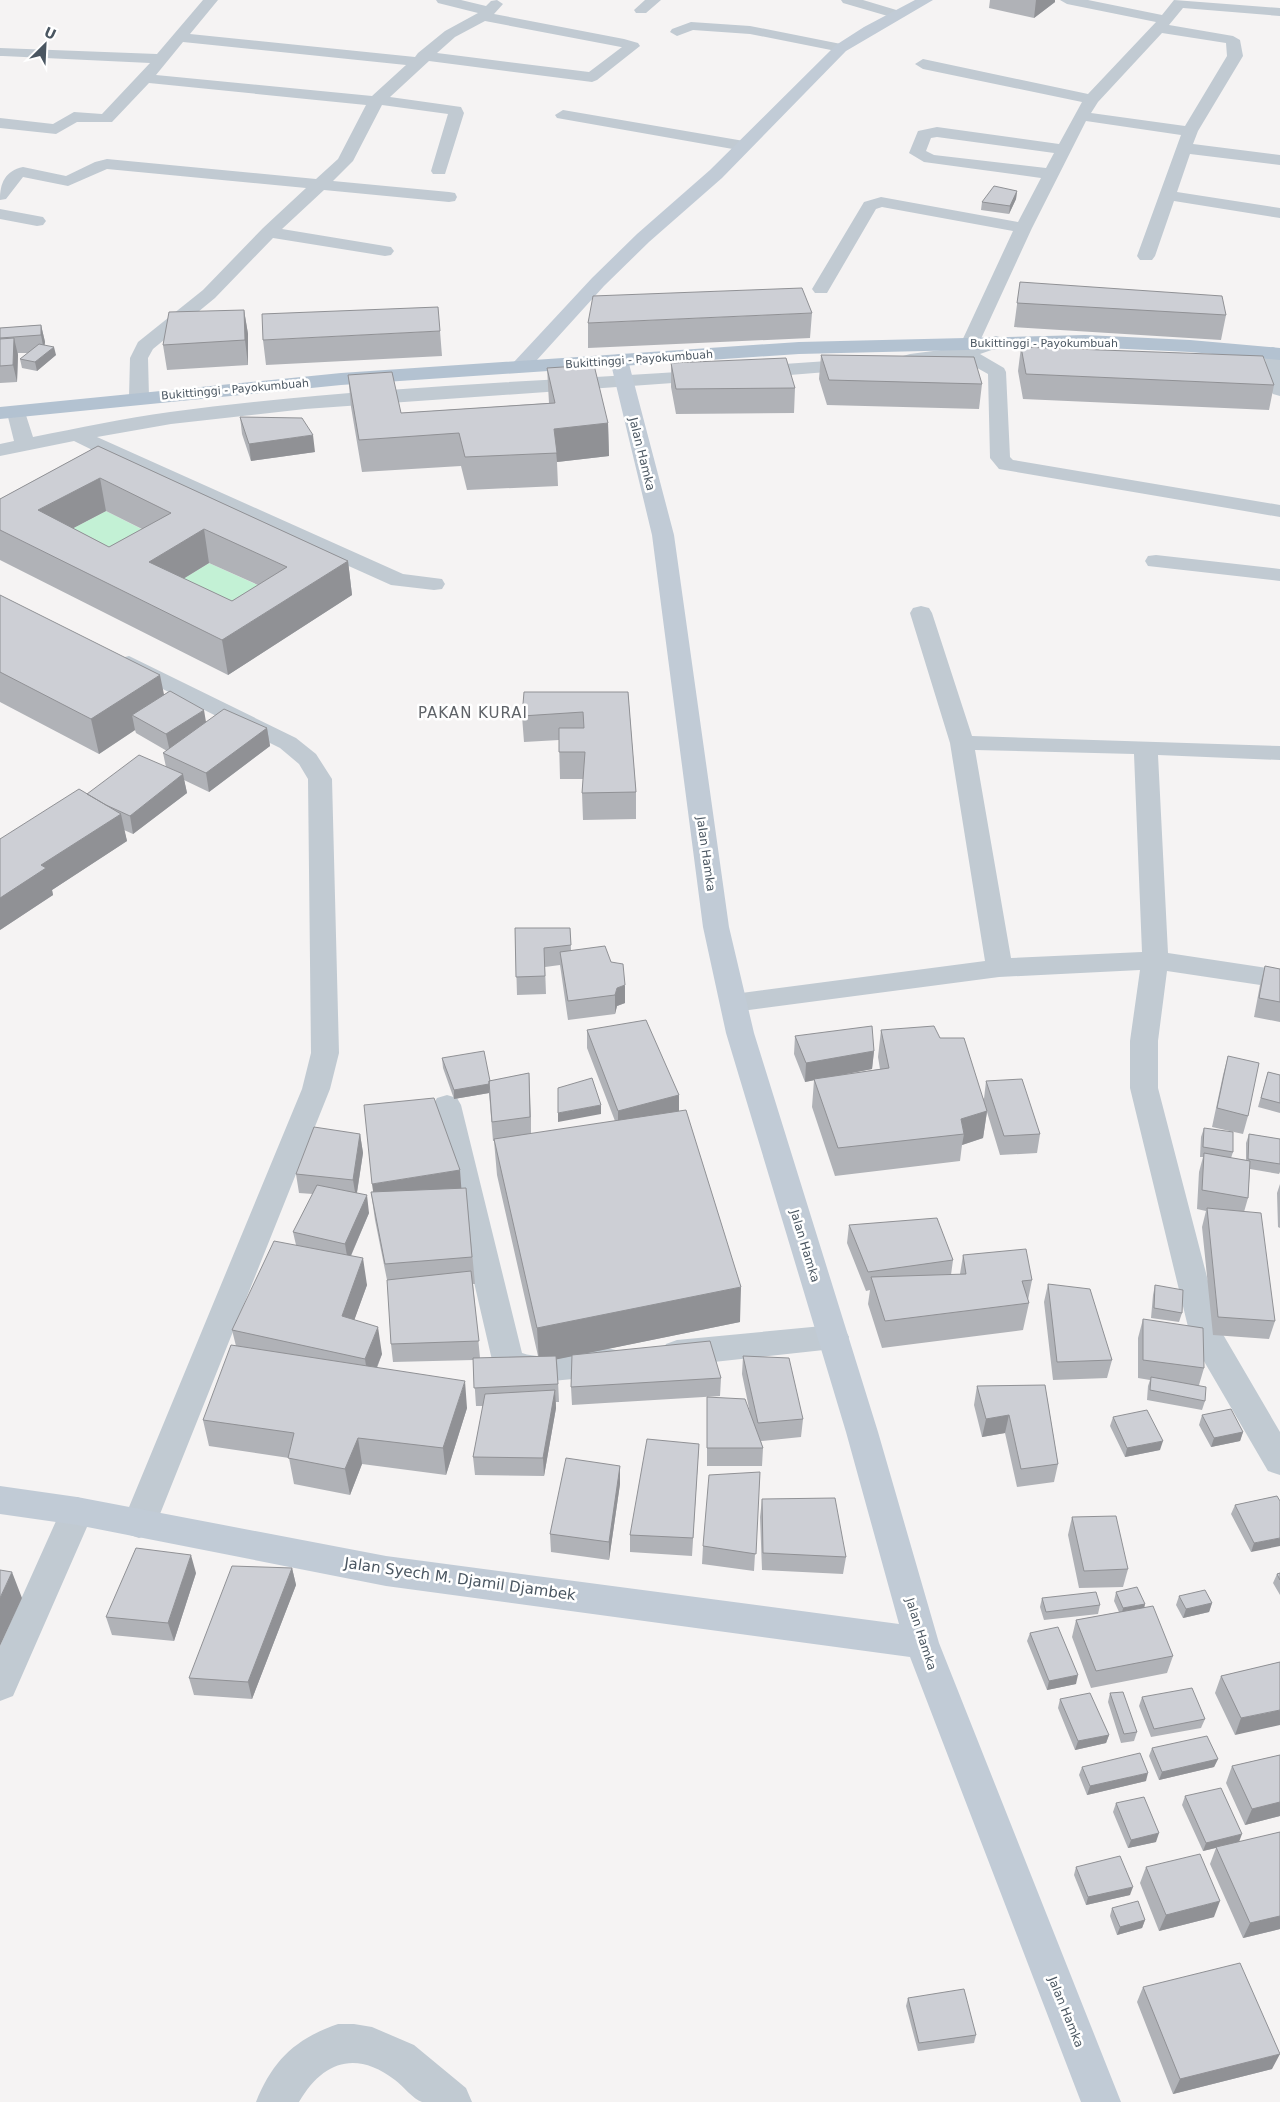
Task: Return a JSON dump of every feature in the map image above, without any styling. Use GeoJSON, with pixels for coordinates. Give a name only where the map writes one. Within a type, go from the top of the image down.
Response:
{"type":"FeatureCollection","features":[{"type":"Feature","properties":{"kind":"main road","name":"Bukittinggi - Payokumbuah"},"geometry":{"type":"LineString","coordinates":[[996,342],[1094,341],[1277,354]]}},
{"type":"Feature","properties":{"kind":"main road","name":"Bukittinggi - Payokumbuah"},"geometry":{"type":"LineString","coordinates":[[8,413],[133,398],[341,379],[520,367],[622,371],[799,348],[968,348]]}},
{"type":"Feature","properties":{"kind":"street"},"geometry":{"type":"LineString","coordinates":[[0,123],[51,129],[60,127],[74,117],[106,119],[146,78],[211,0]]}},
{"type":"Feature","properties":{"kind":"street"},"geometry":{"type":"LineString","coordinates":[[179,37],[592,77],[633,46],[486,14],[443,0]]}},
{"type":"Feature","properties":{"kind":"street"},"geometry":{"type":"LineString","coordinates":[[129,426],[139,358],[145,346],[209,294],[269,232],[349,156],[377,100],[420,59],[450,34],[486,14],[501,0]]}},
{"type":"Feature","properties":{"kind":"street"},"geometry":{"type":"LineString","coordinates":[[641,10],[654,0]]}},
{"type":"Feature","properties":{"kind":"street"},"geometry":{"type":"LineString","coordinates":[[848,0],[898,15]]}},
{"type":"Feature","properties":{"kind":"street"},"geometry":{"type":"LineString","coordinates":[[520,367],[598,282],[744,146],[840,48],[869,30],[926,0]]}},
{"type":"Feature","properties":{"kind":"street"},"geometry":{"type":"LineString","coordinates":[[1067,0],[1233,40],[1235,56],[1190,131],[1146,256]]}},
{"type":"Feature","properties":{"kind":"street"},"geometry":{"type":"LineString","coordinates":[[968,348],[1023,228],[1062,149],[1081,116],[1092,99],[1163,24],[1181,2],[1259,5],[1280,12]]}},
{"type":"Feature","properties":{"kind":"street"},"geometry":{"type":"LineString","coordinates":[[677,32],[691,26],[750,30],[840,48]]}},
{"type":"Feature","properties":{"kind":"street"},"geometry":{"type":"LineString","coordinates":[[2,52],[161,59]]}},
{"type":"Feature","properties":{"kind":"street"},"geometry":{"type":"LineString","coordinates":[[923,64],[1092,99]]}},
{"type":"Feature","properties":{"kind":"street"},"geometry":{"type":"LineString","coordinates":[[146,78],[377,100],[455,110],[456,113],[439,171]]}},
{"type":"Feature","properties":{"kind":"street"},"geometry":{"type":"LineString","coordinates":[[563,115],[744,146]]}},
{"type":"Feature","properties":{"kind":"street"},"geometry":{"type":"LineString","coordinates":[[1081,116],[1190,131]]}},
{"type":"Feature","properties":{"kind":"street"},"geometry":{"type":"LineString","coordinates":[[1050,174],[930,159],[917,153],[917,149],[924,134],[937,132],[1062,149]]}},
{"type":"Feature","properties":{"kind":"street"},"geometry":{"type":"LineString","coordinates":[[1184,148],[1280,160]]}},
{"type":"Feature","properties":{"kind":"street"},"geometry":{"type":"LineString","coordinates":[[0,195],[18,173],[23,172],[68,181],[107,164],[449,198]]}},
{"type":"Feature","properties":{"kind":"street"},"geometry":{"type":"LineString","coordinates":[[1166,195],[1280,214]]}},
{"type":"Feature","properties":{"kind":"street"},"geometry":{"type":"LineString","coordinates":[[820,289],[870,206],[881,202],[1023,228]]}},
{"type":"Feature","properties":{"kind":"street"},"geometry":{"type":"LineString","coordinates":[[0,214],[37,222]]}},
{"type":"Feature","properties":{"kind":"street"},"geometry":{"type":"LineString","coordinates":[[269,232],[385,251]]}},
{"type":"Feature","properties":{"kind":"street"},"geometry":{"type":"LineString","coordinates":[[0,450],[169,419],[282,406],[454,391],[622,371],[734,374],[939,358],[968,348],[996,342]]}},
{"type":"Feature","properties":{"kind":"street"},"geometry":{"type":"LineString","coordinates":[[968,348],[997,372],[1000,458],[1006,465],[1280,511]]}},
{"type":"Feature","properties":{"kind":"street"},"geometry":{"type":"LineString","coordinates":[[1277,354],[1280,390]]}},
{"type":"Feature","properties":{"kind":"street","name":"Jalan Hamka"},"geometry":{"type":"LineString","coordinates":[[622,371],[663,535],[716,926],[740,1033],[833,1337],[922,1642],[1101,2102]]}},
{"type":"Feature","properties":{"kind":"street"},"geometry":{"type":"LineString","coordinates":[[8,413],[25,445]]}},
{"type":"Feature","properties":{"kind":"street"},"geometry":{"type":"LineString","coordinates":[[78,435],[120,464],[399,580],[434,584]]}},
{"type":"Feature","properties":{"kind":"street"},"geometry":{"type":"LineString","coordinates":[[1156,561],[1280,576]]}},
{"type":"Feature","properties":{"kind":"street"},"geometry":{"type":"LineString","coordinates":[[920,613],[962,743],[999,968]]}},
{"type":"Feature","properties":{"kind":"street"},"geometry":{"type":"LineString","coordinates":[[105,651],[288,743],[308,759],[320,779],[325,1053],[322,1073],[139,1524]]}},
{"type":"Feature","properties":{"kind":"street"},"geometry":{"type":"LineString","coordinates":[[962,743],[1146,747],[1280,753]]}},
{"type":"Feature","properties":{"kind":"street"},"geometry":{"type":"LineString","coordinates":[[1146,747],[1155,960],[1144,1041],[1144,1088],[1204,1331],[1280,1461]]}},
{"type":"Feature","properties":{"kind":"street"},"geometry":{"type":"LineString","coordinates":[[734,1003],[999,968],[1155,960],[1280,979]]}},
{"type":"Feature","properties":{"kind":"street"},"geometry":{"type":"LineString","coordinates":[[447,1105],[508,1360],[514,1364],[529,1368],[833,1337]]}},
{"type":"Feature","properties":{"kind":"street","name":"Jalan Syech M. Djamil Djambek"},"geometry":{"type":"LineString","coordinates":[[0,1500],[77,1511],[386,1571],[922,1642]]}},
{"type":"Feature","properties":{"kind":"street"},"geometry":{"type":"LineString","coordinates":[[0,1685],[77,1511]]}},
{"type":"Feature","properties":{"kind":"street"},"geometry":{"type":"LineString","coordinates":[[276,2102],[287,2082],[305,2060],[332,2044],[363,2044],[394,2055],[452,2102]]}},
{"type":"Feature","properties":{"kind":"green space"},"geometry":{"type":"Polygon","coordinates":[[[106,511],[177,547],[116,581],[45,543],[106,511]]]}},
{"type":"Feature","properties":{"kind":"green space"},"geometry":{"type":"Polygon","coordinates":[[[209,563],[291,600],[237,635],[155,596],[209,563]]]}},
{"type":"Feature","properties":{"kind":"building"},"geometry":{"type":"Polygon","coordinates":[[[994,186],[1017,191],[1010,206],[982,202],[994,186]]]}},
{"type":"Feature","properties":{"kind":"building"},"geometry":{"type":"Polygon","coordinates":[[[1020,282],[1222,296],[1226,315],[1017,303],[1020,282]]]}},
{"type":"Feature","properties":{"kind":"building"},"geometry":{"type":"Polygon","coordinates":[[[802,288],[812,313],[588,323],[593,296],[802,288]]]}},
{"type":"Feature","properties":{"kind":"building"},"geometry":{"type":"Polygon","coordinates":[[[438,307],[440,331],[263,340],[262,314],[438,307]]]}},
{"type":"Feature","properties":{"kind":"building"},"geometry":{"type":"Polygon","coordinates":[[[244,310],[245,340],[163,345],[169,312],[244,310]]]}},
{"type":"Feature","properties":{"kind":"building"},"geometry":{"type":"Polygon","coordinates":[[[41,325],[41,335],[0,338],[0,328],[41,325]]]}},
{"type":"Feature","properties":{"kind":"building"},"geometry":{"type":"Polygon","coordinates":[[[14,338],[13,365],[0,366],[0,339],[14,338]]]}},
{"type":"Feature","properties":{"kind":"building"},"geometry":{"type":"Polygon","coordinates":[[[39,344],[54,347],[35,362],[20,359],[39,344]]]}},
{"type":"Feature","properties":{"kind":"building"},"geometry":{"type":"Polygon","coordinates":[[[1021,347],[1263,356],[1274,385],[1026,374],[1021,347]]]}},
{"type":"Feature","properties":{"kind":"building"},"geometry":{"type":"Polygon","coordinates":[[[821,355],[974,357],[982,384],[829,380],[821,355]]]}},
{"type":"Feature","properties":{"kind":"building"},"geometry":{"type":"Polygon","coordinates":[[[786,358],[795,388],[676,389],[671,363],[786,358]]]}},
{"type":"Feature","properties":{"kind":"building"},"geometry":{"type":"Polygon","coordinates":[[[594,365],[608,423],[554,429],[557,453],[465,457],[459,433],[359,440],[348,375],[392,372],[401,413],[555,403],[547,368],[594,365]]]}},
{"type":"Feature","properties":{"kind":"building"},"geometry":{"type":"Polygon","coordinates":[[[240,417],[302,418],[313,435],[249,444],[240,417]]]}},
{"type":"Feature","properties":{"kind":"building"},"geometry":{"type":"Polygon","coordinates":[[[98,446],[348,561],[222,640],[0,530],[0,499],[98,446]],[[100,478],[38,510],[109,547],[171,513],[100,478]],[[204,529],[149,562],[232,601],[287,567],[204,529]]]}},
{"type":"Feature","properties":{"kind":"building"},"geometry":{"type":"Polygon","coordinates":[[[0,595],[160,675],[91,719],[0,672],[0,595]]]}},
{"type":"Feature","properties":{"kind":"building"},"geometry":{"type":"Polygon","coordinates":[[[170,691],[204,710],[166,734],[132,715],[170,691]]]}},
{"type":"Feature","properties":{"kind":"building"},"geometry":{"type":"Polygon","coordinates":[[[524,692],[628,692],[636,792],[582,793],[585,752],[559,752],[559,728],[584,728],[583,712],[522,716],[524,692]]]}},
{"type":"Feature","properties":{"kind":"building"},"geometry":{"type":"Polygon","coordinates":[[[224,709],[267,728],[206,773],[163,753],[224,709]]]}},
{"type":"Feature","properties":{"kind":"building"},"geometry":{"type":"Polygon","coordinates":[[[139,755],[183,774],[130,816],[87,794],[139,755]]]}},
{"type":"Feature","properties":{"kind":"building"},"geometry":{"type":"Polygon","coordinates":[[[79,789],[121,814],[41,865],[46,868],[0,898],[0,839],[79,789]]]}},
{"type":"Feature","properties":{"kind":"building"},"geometry":{"type":"Polygon","coordinates":[[[515,928],[570,928],[571,945],[544,948],[545,976],[516,977],[515,928]]]}},
{"type":"Feature","properties":{"kind":"building"},"geometry":{"type":"Polygon","coordinates":[[[605,946],[611,962],[623,964],[625,985],[617,988],[615,995],[568,1001],[560,952],[605,946]]]}},
{"type":"Feature","properties":{"kind":"building"},"geometry":{"type":"Polygon","coordinates":[[[1265,966],[1280,969],[1280,1002],[1259,998],[1265,966]]]}},
{"type":"Feature","properties":{"kind":"building"},"geometry":{"type":"Polygon","coordinates":[[[646,1020],[679,1095],[618,1111],[587,1030],[646,1020]]]}},
{"type":"Feature","properties":{"kind":"building"},"geometry":{"type":"Polygon","coordinates":[[[872,1026],[874,1051],[806,1063],[795,1036],[872,1026]]]}},
{"type":"Feature","properties":{"kind":"building"},"geometry":{"type":"Polygon","coordinates":[[[934,1026],[940,1038],[964,1038],[987,1111],[961,1119],[964,1134],[838,1148],[814,1079],[889,1068],[881,1030],[934,1026]]]}},
{"type":"Feature","properties":{"kind":"building"},"geometry":{"type":"Polygon","coordinates":[[[484,1051],[489,1084],[454,1090],[442,1058],[484,1051]]]}},
{"type":"Feature","properties":{"kind":"building"},"geometry":{"type":"Polygon","coordinates":[[[1228,1056],[1259,1063],[1248,1116],[1217,1108],[1228,1056]]]}},
{"type":"Feature","properties":{"kind":"building"},"geometry":{"type":"Polygon","coordinates":[[[1268,1072],[1280,1075],[1280,1103],[1261,1098],[1268,1072]]]}},
{"type":"Feature","properties":{"kind":"building"},"geometry":{"type":"Polygon","coordinates":[[[529,1073],[530,1117],[492,1122],[489,1081],[529,1073]]]}},
{"type":"Feature","properties":{"kind":"building"},"geometry":{"type":"Polygon","coordinates":[[[592,1078],[601,1105],[558,1113],[558,1088],[592,1078]]]}},
{"type":"Feature","properties":{"kind":"building"},"geometry":{"type":"Polygon","coordinates":[[[1022,1079],[1040,1134],[1004,1136],[986,1081],[1022,1079]]]}},
{"type":"Feature","properties":{"kind":"building"},"geometry":{"type":"Polygon","coordinates":[[[434,1098],[460,1170],[372,1184],[364,1105],[434,1098]]]}},
{"type":"Feature","properties":{"kind":"building"},"geometry":{"type":"Polygon","coordinates":[[[686,1110],[741,1287],[537,1328],[494,1139],[686,1110]]]}},
{"type":"Feature","properties":{"kind":"building"},"geometry":{"type":"Polygon","coordinates":[[[314,1127],[360,1134],[353,1180],[296,1174],[314,1127]]]}},
{"type":"Feature","properties":{"kind":"building"},"geometry":{"type":"Polygon","coordinates":[[[1204,1128],[1233,1132],[1233,1152],[1203,1147],[1204,1128]]]}},
{"type":"Feature","properties":{"kind":"building"},"geometry":{"type":"Polygon","coordinates":[[[1249,1134],[1280,1139],[1280,1164],[1248,1159],[1249,1134]]]}},
{"type":"Feature","properties":{"kind":"building"},"geometry":{"type":"Polygon","coordinates":[[[1204,1153],[1250,1161],[1248,1198],[1202,1190],[1204,1153]]]}},
{"type":"Feature","properties":{"kind":"building"},"geometry":{"type":"Polygon","coordinates":[[[317,1185],[367,1195],[345,1244],[293,1232],[317,1185]]]}},
{"type":"Feature","properties":{"kind":"building"},"geometry":{"type":"Polygon","coordinates":[[[466,1188],[472,1257],[385,1264],[371,1192],[466,1188]]]}},
{"type":"Feature","properties":{"kind":"building"},"geometry":{"type":"Polygon","coordinates":[[[1207,1208],[1261,1213],[1275,1321],[1218,1317],[1207,1208]]]}},
{"type":"Feature","properties":{"kind":"building"},"geometry":{"type":"Polygon","coordinates":[[[937,1218],[953,1260],[868,1272],[849,1225],[937,1218]]]}},
{"type":"Feature","properties":{"kind":"building"},"geometry":{"type":"Polygon","coordinates":[[[274,1241],[363,1258],[342,1316],[378,1327],[365,1359],[232,1330],[274,1241]]]}},
{"type":"Feature","properties":{"kind":"building"},"geometry":{"type":"Polygon","coordinates":[[[1026,1249],[1032,1280],[1022,1281],[1029,1303],[885,1321],[871,1277],[966,1274],[963,1255],[1026,1249]]]}},
{"type":"Feature","properties":{"kind":"building"},"geometry":{"type":"Polygon","coordinates":[[[471,1271],[479,1341],[391,1344],[387,1280],[471,1271]]]}},
{"type":"Feature","properties":{"kind":"building"},"geometry":{"type":"Polygon","coordinates":[[[1048,1284],[1090,1289],[1112,1360],[1057,1362],[1048,1284]]]}},
{"type":"Feature","properties":{"kind":"building"},"geometry":{"type":"Polygon","coordinates":[[[1155,1285],[1183,1290],[1182,1313],[1154,1308],[1155,1285]]]}},
{"type":"Feature","properties":{"kind":"building"},"geometry":{"type":"Polygon","coordinates":[[[1143,1319],[1203,1328],[1204,1368],[1143,1360],[1143,1319]]]}},
{"type":"Feature","properties":{"kind":"building"},"geometry":{"type":"Polygon","coordinates":[[[710,1341],[721,1378],[571,1387],[572,1355],[710,1341]]]}},
{"type":"Feature","properties":{"kind":"building"},"geometry":{"type":"Polygon","coordinates":[[[231,1345],[465,1381],[443,1448],[358,1438],[345,1469],[288,1458],[294,1433],[203,1420],[231,1345]]]}},
{"type":"Feature","properties":{"kind":"building"},"geometry":{"type":"Polygon","coordinates":[[[556,1356],[558,1384],[474,1388],[473,1358],[556,1356]]]}},
{"type":"Feature","properties":{"kind":"building"},"geometry":{"type":"Polygon","coordinates":[[[743,1356],[789,1358],[803,1419],[758,1423],[743,1356]]]}},
{"type":"Feature","properties":{"kind":"building"},"geometry":{"type":"Polygon","coordinates":[[[1151,1377],[1206,1387],[1205,1401],[1150,1390],[1151,1377]]]}},
{"type":"Feature","properties":{"kind":"building"},"geometry":{"type":"Polygon","coordinates":[[[1045,1385],[1058,1464],[1021,1469],[1009,1415],[986,1419],[977,1386],[1045,1385]]]}},
{"type":"Feature","properties":{"kind":"building"},"geometry":{"type":"Polygon","coordinates":[[[555,1390],[543,1458],[473,1457],[485,1394],[555,1390]]]}},
{"type":"Feature","properties":{"kind":"building"},"geometry":{"type":"Polygon","coordinates":[[[707,1397],[745,1399],[763,1448],[707,1448],[707,1397]]]}},
{"type":"Feature","properties":{"kind":"building"},"geometry":{"type":"Polygon","coordinates":[[[1231,1409],[1243,1432],[1214,1438],[1202,1415],[1231,1409]]]}},
{"type":"Feature","properties":{"kind":"building"},"geometry":{"type":"Polygon","coordinates":[[[1147,1410],[1163,1441],[1127,1448],[1113,1417],[1147,1410]]]}},
{"type":"Feature","properties":{"kind":"building"},"geometry":{"type":"Polygon","coordinates":[[[647,1439],[699,1444],[693,1538],[630,1535],[647,1439]]]}},
{"type":"Feature","properties":{"kind":"building"},"geometry":{"type":"Polygon","coordinates":[[[566,1458],[620,1466],[609,1542],[550,1534],[566,1458]]]}},
{"type":"Feature","properties":{"kind":"building"},"geometry":{"type":"Polygon","coordinates":[[[760,1472],[756,1554],[703,1546],[709,1475],[760,1472]]]}},
{"type":"Feature","properties":{"kind":"building"},"geometry":{"type":"Polygon","coordinates":[[[1277,1496],[1280,1501],[1280,1538],[1254,1543],[1235,1505],[1277,1496]]]}},
{"type":"Feature","properties":{"kind":"building"},"geometry":{"type":"Polygon","coordinates":[[[835,1498],[846,1557],[763,1553],[762,1499],[835,1498]]]}},
{"type":"Feature","properties":{"kind":"building"},"geometry":{"type":"Polygon","coordinates":[[[1116,1516],[1128,1569],[1084,1571],[1072,1517],[1116,1516]]]}},
{"type":"Feature","properties":{"kind":"building"},"geometry":{"type":"Polygon","coordinates":[[[136,1548],[191,1555],[168,1623],[106,1617],[136,1548]]]}},
{"type":"Feature","properties":{"kind":"building"},"geometry":{"type":"Polygon","coordinates":[[[232,1566],[292,1568],[248,1682],[189,1678],[232,1566]]]}},
{"type":"Feature","properties":{"kind":"building"},"geometry":{"type":"Polygon","coordinates":[[[0,1570],[12,1572],[0,1598],[0,1570]]]}},
{"type":"Feature","properties":{"kind":"building"},"geometry":{"type":"Polygon","coordinates":[[[1137,1587],[1145,1604],[1123,1608],[1116,1592],[1137,1587]]]}},
{"type":"Feature","properties":{"kind":"building"},"geometry":{"type":"Polygon","coordinates":[[[1205,1590],[1212,1603],[1186,1609],[1179,1596],[1205,1590]]]}},
{"type":"Feature","properties":{"kind":"building"},"geometry":{"type":"Polygon","coordinates":[[[1096,1592],[1100,1605],[1046,1612],[1042,1598],[1096,1592]]]}},
{"type":"Feature","properties":{"kind":"building"},"geometry":{"type":"Polygon","coordinates":[[[1153,1606],[1173,1656],[1096,1671],[1076,1620],[1153,1606]]]}},
{"type":"Feature","properties":{"kind":"building"},"geometry":{"type":"Polygon","coordinates":[[[1058,1627],[1078,1675],[1049,1681],[1030,1633],[1058,1627]]]}},
{"type":"Feature","properties":{"kind":"building"},"geometry":{"type":"Polygon","coordinates":[[[1280,1662],[1280,1710],[1241,1718],[1221,1676],[1280,1662]]]}},
{"type":"Feature","properties":{"kind":"building"},"geometry":{"type":"Polygon","coordinates":[[[1192,1688],[1205,1719],[1154,1729],[1142,1697],[1192,1688]]]}},
{"type":"Feature","properties":{"kind":"building"},"geometry":{"type":"Polygon","coordinates":[[[1123,1692],[1137,1732],[1124,1734],[1110,1693],[1123,1692]]]}},
{"type":"Feature","properties":{"kind":"building"},"geometry":{"type":"Polygon","coordinates":[[[1090,1693],[1109,1735],[1078,1741],[1060,1699],[1090,1693]]]}},
{"type":"Feature","properties":{"kind":"building"},"geometry":{"type":"Polygon","coordinates":[[[1207,1736],[1218,1759],[1162,1772],[1152,1748],[1207,1736]]]}},
{"type":"Feature","properties":{"kind":"building"},"geometry":{"type":"Polygon","coordinates":[[[1140,1753],[1148,1773],[1090,1786],[1082,1767],[1140,1753]]]}},
{"type":"Feature","properties":{"kind":"building"},"geometry":{"type":"Polygon","coordinates":[[[1280,1755],[1280,1802],[1252,1809],[1232,1766],[1280,1755]]]}},
{"type":"Feature","properties":{"kind":"building"},"geometry":{"type":"Polygon","coordinates":[[[1221,1788],[1242,1834],[1206,1843],[1185,1796],[1221,1788]]]}},
{"type":"Feature","properties":{"kind":"building"},"geometry":{"type":"Polygon","coordinates":[[[1144,1797],[1159,1833],[1131,1840],[1116,1803],[1144,1797]]]}},
{"type":"Feature","properties":{"kind":"building"},"geometry":{"type":"Polygon","coordinates":[[[1280,1832],[1280,1916],[1250,1923],[1216,1847],[1280,1832]]]}},
{"type":"Feature","properties":{"kind":"building"},"geometry":{"type":"Polygon","coordinates":[[[1200,1854],[1220,1901],[1166,1915],[1146,1867],[1200,1854]]]}},
{"type":"Feature","properties":{"kind":"building"},"geometry":{"type":"Polygon","coordinates":[[[1120,1856],[1133,1887],[1088,1897],[1076,1867],[1120,1856]]]}},
{"type":"Feature","properties":{"kind":"building"},"geometry":{"type":"Polygon","coordinates":[[[1138,1901],[1145,1920],[1120,1927],[1112,1908],[1138,1901]]]}},
{"type":"Feature","properties":{"kind":"building"},"geometry":{"type":"Polygon","coordinates":[[[1240,1963],[1280,2054],[1180,2079],[1143,1987],[1240,1963]]]}},
{"type":"Feature","properties":{"kind":"building"},"geometry":{"type":"Polygon","coordinates":[[[964,1989],[976,2035],[919,2043],[908,1998],[964,1989]]]}},
{"type":"Feature","properties":{"kind":"district","name":"PAKAN KURAI"},"geometry":{"type":"Point","coordinates":[473,713]}}]}
